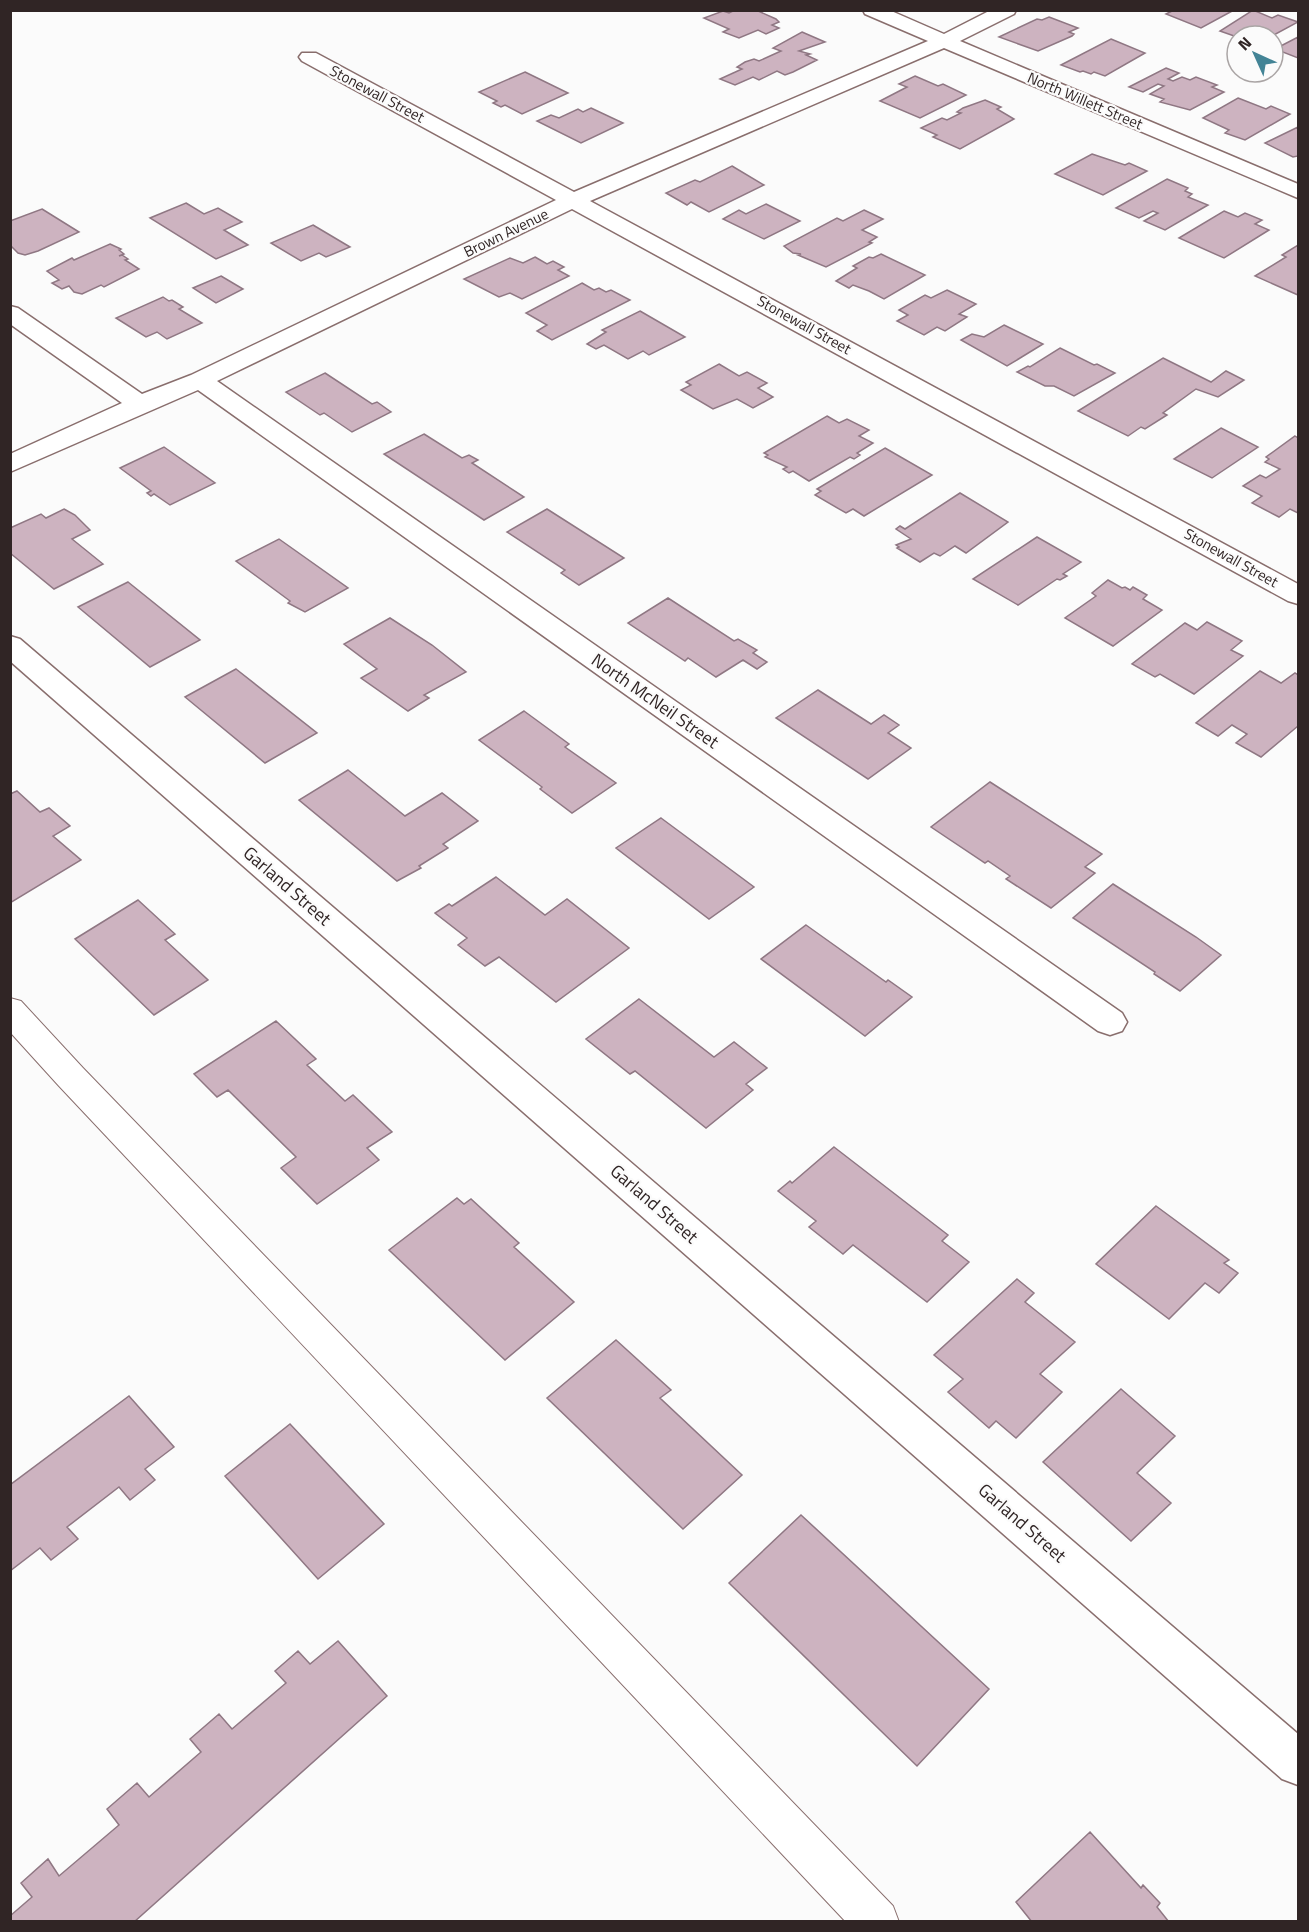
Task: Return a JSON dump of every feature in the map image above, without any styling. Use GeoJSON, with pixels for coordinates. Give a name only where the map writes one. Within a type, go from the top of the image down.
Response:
{"type":"FeatureCollection","features":[{"type":"Feature","properties":{"kind":"street","name":"North Willett Street"},"geometry":{"type":"LineString","coordinates":[[872,10],[1299,192]]}},
{"type":"Feature","properties":{"kind":"street","name":"Brown Avenue"},"geometry":{"type":"LineString","coordinates":[[10,464],[140,404],[200,380],[574,200],[944,41],[1007,10]]}},
{"type":"Feature","properties":{"kind":"street","name":"Stonewall Street"},"geometry":{"type":"LineString","coordinates":[[309,57],[1299,595]]}},
{"type":"Feature","properties":{"kind":"street"},"geometry":{"type":"LineString","coordinates":[[10,313],[140,404]]}},
{"type":"Feature","properties":{"kind":"street","name":"North McNeil Street"},"geometry":{"type":"LineString","coordinates":[[200,380],[1110,1022]]}},
{"type":"Feature","properties":{"kind":"street","name":"Garland Street"},"geometry":{"type":"LineString","coordinates":[[10,645],[1299,1763]]}},
{"type":"Feature","properties":{"kind":"lane"},"geometry":{"type":"LineString","coordinates":[[10,1010],[71,1077],[877,1922]]}},
{"type":"Feature","properties":{"kind":"building"},"geometry":{"type":"Polygon","coordinates":[[[735,10],[756,10],[776,19],[779,22],[772,25],[779,28],[766,34],[758,30],[739,38],[723,32],[729,29],[704,18],[723,11],[729,13],[735,10]]]}},
{"type":"Feature","properties":{"kind":"building"},"geometry":{"type":"Polygon","coordinates":[[[1174,10],[1234,10],[1201,28],[1166,14],[1174,10]]]}},
{"type":"Feature","properties":{"kind":"building"},"geometry":{"type":"Polygon","coordinates":[[[1253,10],[1272,18],[1278,15],[1298,22],[1285,29],[1285,24],[1231,24],[1253,10]]]}},
{"type":"Feature","properties":{"kind":"building"},"geometry":{"type":"Polygon","coordinates":[[[1049,17],[1078,28],[1069,32],[1074,34],[1072,36],[1038,51],[999,37],[1037,19],[1042,20],[1049,17]]]}},
{"type":"Feature","properties":{"kind":"building"},"geometry":{"type":"Polygon","coordinates":[[[802,32],[825,42],[799,51],[810,54],[806,55],[817,60],[785,75],[777,71],[759,80],[753,77],[735,85],[720,79],[742,69],[737,67],[745,62],[754,59],[759,61],[781,51],[773,48],[802,32]]]}},
{"type":"Feature","properties":{"kind":"building"},"geometry":{"type":"Polygon","coordinates":[[[1298,37],[1298,58],[1285,53],[1285,44],[1298,37]]]}},
{"type":"Feature","properties":{"kind":"building"},"geometry":{"type":"Polygon","coordinates":[[[1111,39],[1145,53],[1105,76],[1094,72],[1091,74],[1080,72],[1061,65],[1111,39]]]}},
{"type":"Feature","properties":{"kind":"building"},"geometry":{"type":"Polygon","coordinates":[[[1166,68],[1179,73],[1168,79],[1173,81],[1182,77],[1190,80],[1196,77],[1217,85],[1212,87],[1224,92],[1190,110],[1160,102],[1164,99],[1150,94],[1164,86],[1158,84],[1143,92],[1129,87],[1166,68]]]}},
{"type":"Feature","properties":{"kind":"building"},"geometry":{"type":"Polygon","coordinates":[[[525,72],[568,93],[522,114],[505,105],[501,107],[493,103],[497,101],[479,92],[525,72]]]}},
{"type":"Feature","properties":{"kind":"building"},"geometry":{"type":"Polygon","coordinates":[[[915,76],[938,86],[943,84],[966,95],[920,118],[880,101],[907,87],[899,84],[915,76]]]}},
{"type":"Feature","properties":{"kind":"building"},"geometry":{"type":"Polygon","coordinates":[[[1238,98],[1266,109],[1271,106],[1290,114],[1245,140],[1225,133],[1229,130],[1203,118],[1238,98]]]}},
{"type":"Feature","properties":{"kind":"building"},"geometry":{"type":"Polygon","coordinates":[[[985,100],[1001,107],[997,109],[1014,119],[960,149],[933,137],[937,135],[921,128],[942,118],[947,120],[961,113],[957,112],[963,108],[985,100]]]}},
{"type":"Feature","properties":{"kind":"building"},"geometry":{"type":"Polygon","coordinates":[[[591,108],[623,123],[581,143],[537,121],[551,115],[559,118],[578,109],[583,112],[591,108]]]}},
{"type":"Feature","properties":{"kind":"building"},"geometry":{"type":"Polygon","coordinates":[[[1298,127],[1298,156],[1293,157],[1265,143],[1298,127]]]}},
{"type":"Feature","properties":{"kind":"building"},"geometry":{"type":"Polygon","coordinates":[[[1092,154],[1125,165],[1129,163],[1147,171],[1103,195],[1055,174],[1092,154]]]}},
{"type":"Feature","properties":{"kind":"building"},"geometry":{"type":"Polygon","coordinates":[[[732,166],[764,185],[709,212],[691,202],[687,205],[666,193],[695,180],[700,182],[732,166]]]}},
{"type":"Feature","properties":{"kind":"building"},"geometry":{"type":"Polygon","coordinates":[[[1167,179],[1188,188],[1185,191],[1192,194],[1188,197],[1208,205],[1165,230],[1144,221],[1158,213],[1153,211],[1139,218],[1116,208],[1167,179]]]}},
{"type":"Feature","properties":{"kind":"building"},"geometry":{"type":"Polygon","coordinates":[[[186,203],[204,214],[218,208],[242,222],[224,230],[248,245],[216,259],[150,218],[186,203]]]}},
{"type":"Feature","properties":{"kind":"building"},"geometry":{"type":"Polygon","coordinates":[[[766,204],[800,221],[764,239],[723,219],[739,210],[746,214],[766,204]]]}},
{"type":"Feature","properties":{"kind":"building"},"geometry":{"type":"Polygon","coordinates":[[[42,209],[79,232],[38,251],[25,255],[18,253],[10,245],[10,221],[42,209]]]}},
{"type":"Feature","properties":{"kind":"building"},"geometry":{"type":"Polygon","coordinates":[[[864,210],[883,219],[862,230],[877,237],[869,242],[872,243],[826,267],[798,255],[801,254],[793,253],[784,246],[837,218],[843,221],[864,210]]]}},
{"type":"Feature","properties":{"kind":"building"},"geometry":{"type":"Polygon","coordinates":[[[1224,211],[1238,217],[1245,213],[1262,220],[1255,224],[1269,230],[1224,258],[1179,238],[1224,211]]]}},
{"type":"Feature","properties":{"kind":"building"},"geometry":{"type":"Polygon","coordinates":[[[313,225],[350,247],[326,257],[319,253],[301,261],[271,243],[313,225]]]}},
{"type":"Feature","properties":{"kind":"building"},"geometry":{"type":"Polygon","coordinates":[[[110,244],[121,249],[119,250],[124,254],[119,256],[122,255],[128,259],[125,260],[139,269],[104,287],[101,285],[82,294],[74,292],[69,286],[62,289],[52,283],[59,280],[47,271],[72,258],[74,260],[110,244]]]}},
{"type":"Feature","properties":{"kind":"building"},"geometry":{"type":"Polygon","coordinates":[[[1298,245],[1298,295],[1255,276],[1286,257],[1282,255],[1298,245]]]}},
{"type":"Feature","properties":{"kind":"building"},"geometry":{"type":"Polygon","coordinates":[[[881,254],[925,275],[884,299],[853,285],[849,288],[836,281],[857,268],[853,266],[869,257],[873,258],[881,254]]]}},
{"type":"Feature","properties":{"kind":"building"},"geometry":{"type":"Polygon","coordinates":[[[535,257],[547,264],[553,261],[564,267],[558,270],[569,276],[522,299],[510,293],[499,297],[464,279],[510,258],[523,263],[535,257]]]}},
{"type":"Feature","properties":{"kind":"building"},"geometry":{"type":"Polygon","coordinates":[[[221,276],[243,289],[216,303],[193,288],[221,276]]]}},
{"type":"Feature","properties":{"kind":"building"},"geometry":{"type":"Polygon","coordinates":[[[582,283],[594,290],[599,288],[606,292],[611,290],[630,300],[552,340],[537,331],[547,325],[526,313],[582,283]]]}},
{"type":"Feature","properties":{"kind":"building"},"geometry":{"type":"Polygon","coordinates":[[[947,290],[976,304],[959,314],[967,317],[945,331],[937,327],[924,335],[897,321],[908,315],[899,310],[925,295],[931,298],[947,290]]]}},
{"type":"Feature","properties":{"kind":"building"},"geometry":{"type":"Polygon","coordinates":[[[163,297],[183,307],[179,309],[202,323],[167,339],[157,332],[146,337],[116,318],[163,297]]]}},
{"type":"Feature","properties":{"kind":"building"},"geometry":{"type":"Polygon","coordinates":[[[640,311],[685,337],[649,355],[643,351],[628,359],[604,345],[596,349],[587,344],[606,332],[602,330],[640,311]]]}},
{"type":"Feature","properties":{"kind":"building"},"geometry":{"type":"Polygon","coordinates":[[[1004,325],[1043,344],[1007,366],[961,340],[972,334],[984,337],[1004,325]]]}},
{"type":"Feature","properties":{"kind":"building"},"geometry":{"type":"Polygon","coordinates":[[[1060,348],[1115,373],[1074,396],[1054,386],[1045,386],[1017,372],[1030,367],[1060,348]]]}},
{"type":"Feature","properties":{"kind":"building"},"geometry":{"type":"Polygon","coordinates":[[[1163,358],[1211,382],[1226,371],[1244,380],[1218,397],[1196,389],[1163,413],[1167,415],[1145,429],[1141,427],[1128,436],[1078,411],[1163,358]]]}},
{"type":"Feature","properties":{"kind":"building"},"geometry":{"type":"Polygon","coordinates":[[[719,364],[739,376],[747,372],[767,383],[758,388],[773,397],[753,408],[737,399],[713,409],[681,390],[691,385],[686,382],[719,364]]]}},
{"type":"Feature","properties":{"kind":"building"},"geometry":{"type":"Polygon","coordinates":[[[325,373],[372,404],[377,402],[391,412],[352,432],[324,413],[320,415],[286,392],[325,373]]]}},
{"type":"Feature","properties":{"kind":"building"},"geometry":{"type":"Polygon","coordinates":[[[827,416],[839,423],[847,419],[869,430],[859,436],[873,443],[857,453],[860,455],[854,459],[850,457],[809,481],[793,471],[789,473],[783,469],[787,467],[765,457],[768,455],[764,453],[827,416]]]}},
{"type":"Feature","properties":{"kind":"building"},"geometry":{"type":"Polygon","coordinates":[[[1221,428],[1258,447],[1212,478],[1174,459],[1221,428]]]}},
{"type":"Feature","properties":{"kind":"building"},"geometry":{"type":"Polygon","coordinates":[[[424,434],[462,458],[469,455],[478,460],[472,463],[524,497],[484,520],[384,454],[424,434]]]}},
{"type":"Feature","properties":{"kind":"building"},"geometry":{"type":"Polygon","coordinates":[[[1295,436],[1298,438],[1298,513],[1290,509],[1279,517],[1252,503],[1262,496],[1243,486],[1260,475],[1266,478],[1280,469],[1265,462],[1269,459],[1266,457],[1295,436]]]}},
{"type":"Feature","properties":{"kind":"building"},"geometry":{"type":"Polygon","coordinates":[[[164,447],[215,483],[170,505],[154,494],[151,496],[147,493],[151,491],[120,468],[164,447]]]}},
{"type":"Feature","properties":{"kind":"building"},"geometry":{"type":"Polygon","coordinates":[[[885,448],[932,475],[864,516],[853,509],[846,513],[815,495],[821,491],[817,489],[885,448]]]}},
{"type":"Feature","properties":{"kind":"building"},"geometry":{"type":"Polygon","coordinates":[[[960,493],[1008,522],[966,553],[955,546],[940,556],[934,553],[920,562],[897,548],[899,547],[896,545],[911,539],[896,529],[900,526],[905,529],[960,493]]]}},
{"type":"Feature","properties":{"kind":"building"},"geometry":{"type":"Polygon","coordinates":[[[64,509],[75,515],[90,530],[72,539],[103,564],[54,589],[10,553],[10,528],[41,514],[46,518],[64,509]]]}},
{"type":"Feature","properties":{"kind":"building"},"geometry":{"type":"Polygon","coordinates":[[[547,509],[624,558],[579,585],[561,573],[565,570],[507,532],[547,509]]]}},
{"type":"Feature","properties":{"kind":"building"},"geometry":{"type":"Polygon","coordinates":[[[1037,537],[1081,562],[1063,574],[1067,576],[1060,580],[1057,579],[1018,605],[973,579],[1037,537]]]}},
{"type":"Feature","properties":{"kind":"building"},"geometry":{"type":"Polygon","coordinates":[[[279,539],[348,588],[305,612],[288,603],[290,601],[236,561],[279,539]]]}},
{"type":"Feature","properties":{"kind":"building"},"geometry":{"type":"Polygon","coordinates":[[[1108,580],[1122,588],[1130,590],[1133,587],[1147,595],[1143,599],[1162,610],[1113,646],[1065,618],[1096,596],[1092,593],[1108,580]]]}},
{"type":"Feature","properties":{"kind":"building"},"geometry":{"type":"Polygon","coordinates":[[[128,582],[200,640],[150,667],[78,607],[128,582]]]}},
{"type":"Feature","properties":{"kind":"building"},"geometry":{"type":"Polygon","coordinates":[[[668,598],[734,641],[738,639],[757,650],[753,653],[767,662],[757,669],[743,660],[716,677],[688,658],[685,661],[628,623],[668,598]]]}},
{"type":"Feature","properties":{"kind":"building"},"geometry":{"type":"Polygon","coordinates":[[[390,618],[432,645],[466,672],[424,695],[429,698],[408,711],[361,678],[377,669],[344,644],[390,618]]]}},
{"type":"Feature","properties":{"kind":"building"},"geometry":{"type":"Polygon","coordinates":[[[1207,622],[1242,641],[1231,650],[1243,656],[1194,694],[1160,674],[1155,677],[1132,664],[1185,623],[1197,630],[1207,622]]]}},
{"type":"Feature","properties":{"kind":"building"},"geometry":{"type":"Polygon","coordinates":[[[236,669],[317,733],[265,763],[185,697],[236,669]]]}},
{"type":"Feature","properties":{"kind":"building"},"geometry":{"type":"Polygon","coordinates":[[[1260,671],[1281,683],[1295,673],[1298,675],[1298,726],[1261,757],[1236,743],[1247,734],[1232,725],[1218,736],[1196,723],[1260,671]]]}},
{"type":"Feature","properties":{"kind":"building"},"geometry":{"type":"Polygon","coordinates":[[[818,690],[871,724],[884,715],[899,725],[888,733],[911,748],[868,779],[776,718],[818,690]]]}},
{"type":"Feature","properties":{"kind":"building"},"geometry":{"type":"Polygon","coordinates":[[[524,711],[569,744],[565,747],[616,783],[572,813],[540,789],[542,787],[479,740],[524,711]]]}},
{"type":"Feature","properties":{"kind":"building"},"geometry":{"type":"Polygon","coordinates":[[[348,770],[405,816],[442,793],[478,821],[443,844],[448,848],[419,866],[421,868],[397,881],[299,800],[348,770]]]}},
{"type":"Feature","properties":{"kind":"building"},"geometry":{"type":"Polygon","coordinates":[[[990,782],[1102,854],[1085,867],[1095,873],[1051,908],[1006,879],[1010,876],[988,861],[985,863],[931,827],[990,782]]]}},
{"type":"Feature","properties":{"kind":"building"},"geometry":{"type":"Polygon","coordinates":[[[17,791],[40,812],[49,808],[70,826],[53,836],[81,860],[10,903],[10,794],[17,791]]]}},
{"type":"Feature","properties":{"kind":"building"},"geometry":{"type":"Polygon","coordinates":[[[661,818],[754,887],[709,919],[616,848],[661,818]]]}},
{"type":"Feature","properties":{"kind":"building"},"geometry":{"type":"Polygon","coordinates":[[[496,877],[545,915],[567,899],[629,948],[556,1002],[499,957],[485,966],[458,945],[467,938],[435,913],[449,904],[452,906],[496,877]]]}},
{"type":"Feature","properties":{"kind":"building"},"geometry":{"type":"Polygon","coordinates":[[[1113,884],[1221,955],[1180,991],[1154,974],[1155,972],[1073,918],[1113,884]]]}},
{"type":"Feature","properties":{"kind":"building"},"geometry":{"type":"Polygon","coordinates":[[[138,900],[175,934],[165,940],[208,980],[154,1015],[75,939],[138,900]]]}},
{"type":"Feature","properties":{"kind":"building"},"geometry":{"type":"Polygon","coordinates":[[[806,925],[886,982],[888,980],[912,997],[865,1036],[761,959],[806,925]]]}},
{"type":"Feature","properties":{"kind":"building"},"geometry":{"type":"Polygon","coordinates":[[[639,999],[714,1057],[734,1042],[767,1068],[746,1084],[753,1090],[706,1128],[635,1071],[630,1074],[586,1039],[639,999]]]}},
{"type":"Feature","properties":{"kind":"building"},"geometry":{"type":"Polygon","coordinates":[[[276,1021],[316,1059],[307,1065],[345,1101],[353,1095],[392,1132],[367,1148],[379,1160],[317,1204],[281,1168],[296,1157],[228,1090],[217,1097],[194,1074],[276,1021]]]}},
{"type":"Feature","properties":{"kind":"building"},"geometry":{"type":"Polygon","coordinates":[[[834,1147],[948,1235],[942,1241],[969,1262],[927,1302],[853,1245],[843,1254],[809,1227],[816,1221],[778,1191],[790,1181],[792,1183],[834,1147]]]}},
{"type":"Feature","properties":{"kind":"building"},"geometry":{"type":"Polygon","coordinates":[[[457,1198],[464,1204],[471,1199],[519,1243],[514,1247],[574,1302],[505,1360],[389,1250],[457,1198]]]}},
{"type":"Feature","properties":{"kind":"building"},"geometry":{"type":"Polygon","coordinates":[[[1156,1206],[1229,1260],[1224,1263],[1238,1273],[1219,1293],[1205,1283],[1169,1319],[1096,1264],[1156,1206]]]}},
{"type":"Feature","properties":{"kind":"building"},"geometry":{"type":"Polygon","coordinates":[[[1017,1279],[1034,1293],[1025,1302],[1075,1342],[1040,1374],[1062,1392],[1016,1438],[996,1421],[989,1428],[948,1392],[963,1379],[934,1355],[1017,1279]]]}},
{"type":"Feature","properties":{"kind":"building"},"geometry":{"type":"Polygon","coordinates":[[[616,1340],[671,1390],[660,1398],[742,1475],[683,1529],[547,1398],[616,1340]]]}},
{"type":"Feature","properties":{"kind":"building"},"geometry":{"type":"Polygon","coordinates":[[[1121,1389],[1175,1436],[1137,1473],[1171,1503],[1131,1541],[1043,1462],[1121,1389]]]}},
{"type":"Feature","properties":{"kind":"building"},"geometry":{"type":"Polygon","coordinates":[[[129,1396],[174,1447],[145,1469],[155,1480],[130,1500],[119,1487],[67,1527],[78,1539],[51,1560],[40,1548],[10,1571],[10,1485],[129,1396]]]}},
{"type":"Feature","properties":{"kind":"building"},"geometry":{"type":"Polygon","coordinates":[[[290,1424],[384,1524],[318,1579],[225,1476],[290,1424]]]}},
{"type":"Feature","properties":{"kind":"building"},"geometry":{"type":"Polygon","coordinates":[[[801,1515],[989,1689],[917,1766],[729,1583],[801,1515]]]}},
{"type":"Feature","properties":{"kind":"building"},"geometry":{"type":"Polygon","coordinates":[[[338,1641],[387,1696],[134,1922],[10,1922],[10,1916],[32,1897],[21,1883],[48,1859],[59,1876],[119,1825],[107,1809],[137,1783],[149,1797],[201,1752],[190,1739],[219,1714],[232,1729],[286,1683],[275,1671],[298,1651],[310,1664],[338,1641]]]}},
{"type":"Feature","properties":{"kind":"building"},"geometry":{"type":"Polygon","coordinates":[[[1090,1832],[1141,1888],[1143,1885],[1160,1903],[1157,1907],[1169,1922],[1032,1922],[1016,1902],[1090,1832]]]}}]}
